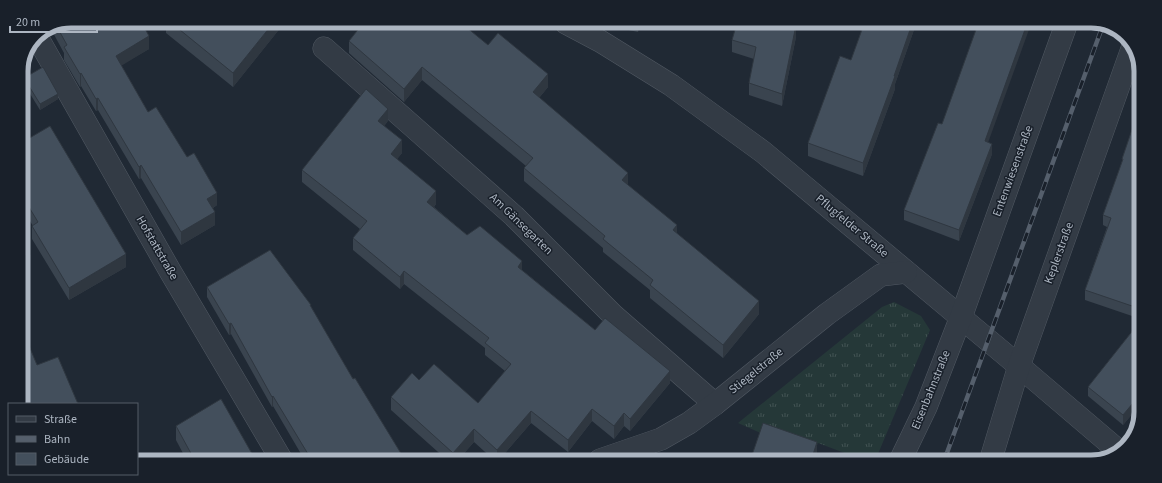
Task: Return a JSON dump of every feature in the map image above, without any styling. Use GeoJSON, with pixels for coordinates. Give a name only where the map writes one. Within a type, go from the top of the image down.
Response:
{"type":"FeatureCollection","features":[{"type":"Feature","properties":{"kind":"street","name":"Pflugfelder Straße"},"geometry":{"type":"LineString","coordinates":[[575,28],[600,41],[671,85],[757,147],[1020,366],[1115,448]]}},
{"type":"Feature","properties":{"kind":"street","name":"Entenwiesenstraße"},"geometry":{"type":"LineString","coordinates":[[961,317],[1065,28]]}},
{"type":"Feature","properties":{"kind":"street","name":"Hofstattstraße"},"geometry":{"type":"LineString","coordinates":[[40,42],[170,271],[279,455]]}},
{"type":"Feature","properties":{"kind":"street","name":"Am Gänsegarten"},"geometry":{"type":"LineString","coordinates":[[324,48],[514,216],[613,315],[715,404]]}},
{"type":"Feature","properties":{"kind":"street","name":"Keplerstraße"},"geometry":{"type":"LineString","coordinates":[[992,455],[1020,366],[1130,53]]}},
{"type":"Feature","properties":{"kind":"street","name":"Stiegelstraße"},"geometry":{"type":"LineString","coordinates":[[615,455],[661,439],[689,423],[715,404],[827,314],[881,275],[906,272]]}},
{"type":"Feature","properties":{"kind":"street","name":"Eisenbahnstraße"},"geometry":{"type":"LineString","coordinates":[[903,455],[926,407],[961,317]]}},
{"type":"Feature","properties":{"kind":"green space"},"geometry":{"type":"Polygon","coordinates":[[[894,302],[921,316],[930,330],[878,455],[850,455],[818,443],[814,451],[763,434],[738,423],[882,307],[894,302]]]}},
{"type":"Feature","properties":{"kind":"building"},"geometry":{"type":"Polygon","coordinates":[[[65,28],[145,28],[149,36],[116,56],[148,112],[156,107],[187,157],[194,153],[217,193],[207,199],[215,212],[181,232],[141,165],[139,167],[98,98],[96,99],[81,73],[80,74],[64,47],[67,45],[58,30],[65,28]]]}},
{"type":"Feature","properties":{"kind":"building"},"geometry":{"type":"Polygon","coordinates":[[[178,28],[269,28],[233,73],[178,28]]]}},
{"type":"Feature","properties":{"kind":"building"},"geometry":{"type":"Polygon","coordinates":[[[359,28],[467,28],[488,45],[498,33],[548,74],[533,92],[628,173],[622,180],[677,225],[673,230],[759,301],[723,345],[650,285],[653,280],[603,239],[605,236],[524,168],[533,158],[422,67],[404,89],[349,41],[359,28]]]}},
{"type":"Feature","properties":{"kind":"building"},"geometry":{"type":"Polygon","coordinates":[[[736,28],[795,28],[782,94],[749,83],[756,47],[732,40],[736,28]]]}},
{"type":"Feature","properties":{"kind":"building"},"geometry":{"type":"Polygon","coordinates":[[[863,28],[911,28],[895,76],[863,163],[808,143],[840,56],[851,60],[863,28]]]}},
{"type":"Feature","properties":{"kind":"building"},"geometry":{"type":"Polygon","coordinates":[[[977,28],[1026,28],[985,141],[992,144],[959,230],[904,210],[938,123],[942,124],[977,28]]]}},
{"type":"Feature","properties":{"kind":"building"},"geometry":{"type":"Polygon","coordinates":[[[43,67],[58,94],[40,104],[28,84],[28,76],[43,67]]]}},
{"type":"Feature","properties":{"kind":"building"},"geometry":{"type":"Polygon","coordinates":[[[366,89],[388,109],[378,121],[402,140],[391,154],[436,191],[427,202],[467,235],[480,226],[522,261],[518,267],[595,330],[605,318],[670,371],[630,419],[624,413],[614,426],[592,409],[568,440],[531,411],[497,450],[474,429],[453,453],[391,397],[412,373],[419,380],[434,364],[478,403],[511,364],[485,343],[489,338],[404,271],[400,277],[353,238],[367,221],[302,170],[366,89]]]}},
{"type":"Feature","properties":{"kind":"building"},"geometry":{"type":"Polygon","coordinates":[[[1134,124],[1134,300],[1132,306],[1085,290],[1111,218],[1103,215],[1134,124]]]}},
{"type":"Feature","properties":{"kind":"building"},"geometry":{"type":"Polygon","coordinates":[[[50,126],[126,254],[69,288],[32,226],[38,222],[28,206],[28,139],[50,126]]]}},
{"type":"Feature","properties":{"kind":"building"},"geometry":{"type":"Polygon","coordinates":[[[270,250],[311,305],[353,379],[355,378],[402,455],[309,455],[273,396],[272,397],[231,323],[229,324],[207,287],[270,250]]]}},
{"type":"Feature","properties":{"kind":"building"},"geometry":{"type":"Polygon","coordinates":[[[1134,329],[1134,402],[1123,415],[1088,387],[1134,329]]]}},
{"type":"Feature","properties":{"kind":"building"},"geometry":{"type":"Polygon","coordinates":[[[28,343],[37,365],[58,357],[78,403],[28,403],[28,343]]]}},
{"type":"Feature","properties":{"kind":"building"},"geometry":{"type":"Polygon","coordinates":[[[221,399],[253,455],[192,455],[176,426],[221,399]]]}},
{"type":"Feature","properties":{"kind":"building"},"geometry":{"type":"Polygon","coordinates":[[[763,423],[817,442],[813,455],[752,455],[763,423]]]}},
{"type":"Feature","properties":{"kind":"railway"},"geometry":{"type":"LineString","coordinates":[[946,455],[1101,29]]}}]}
